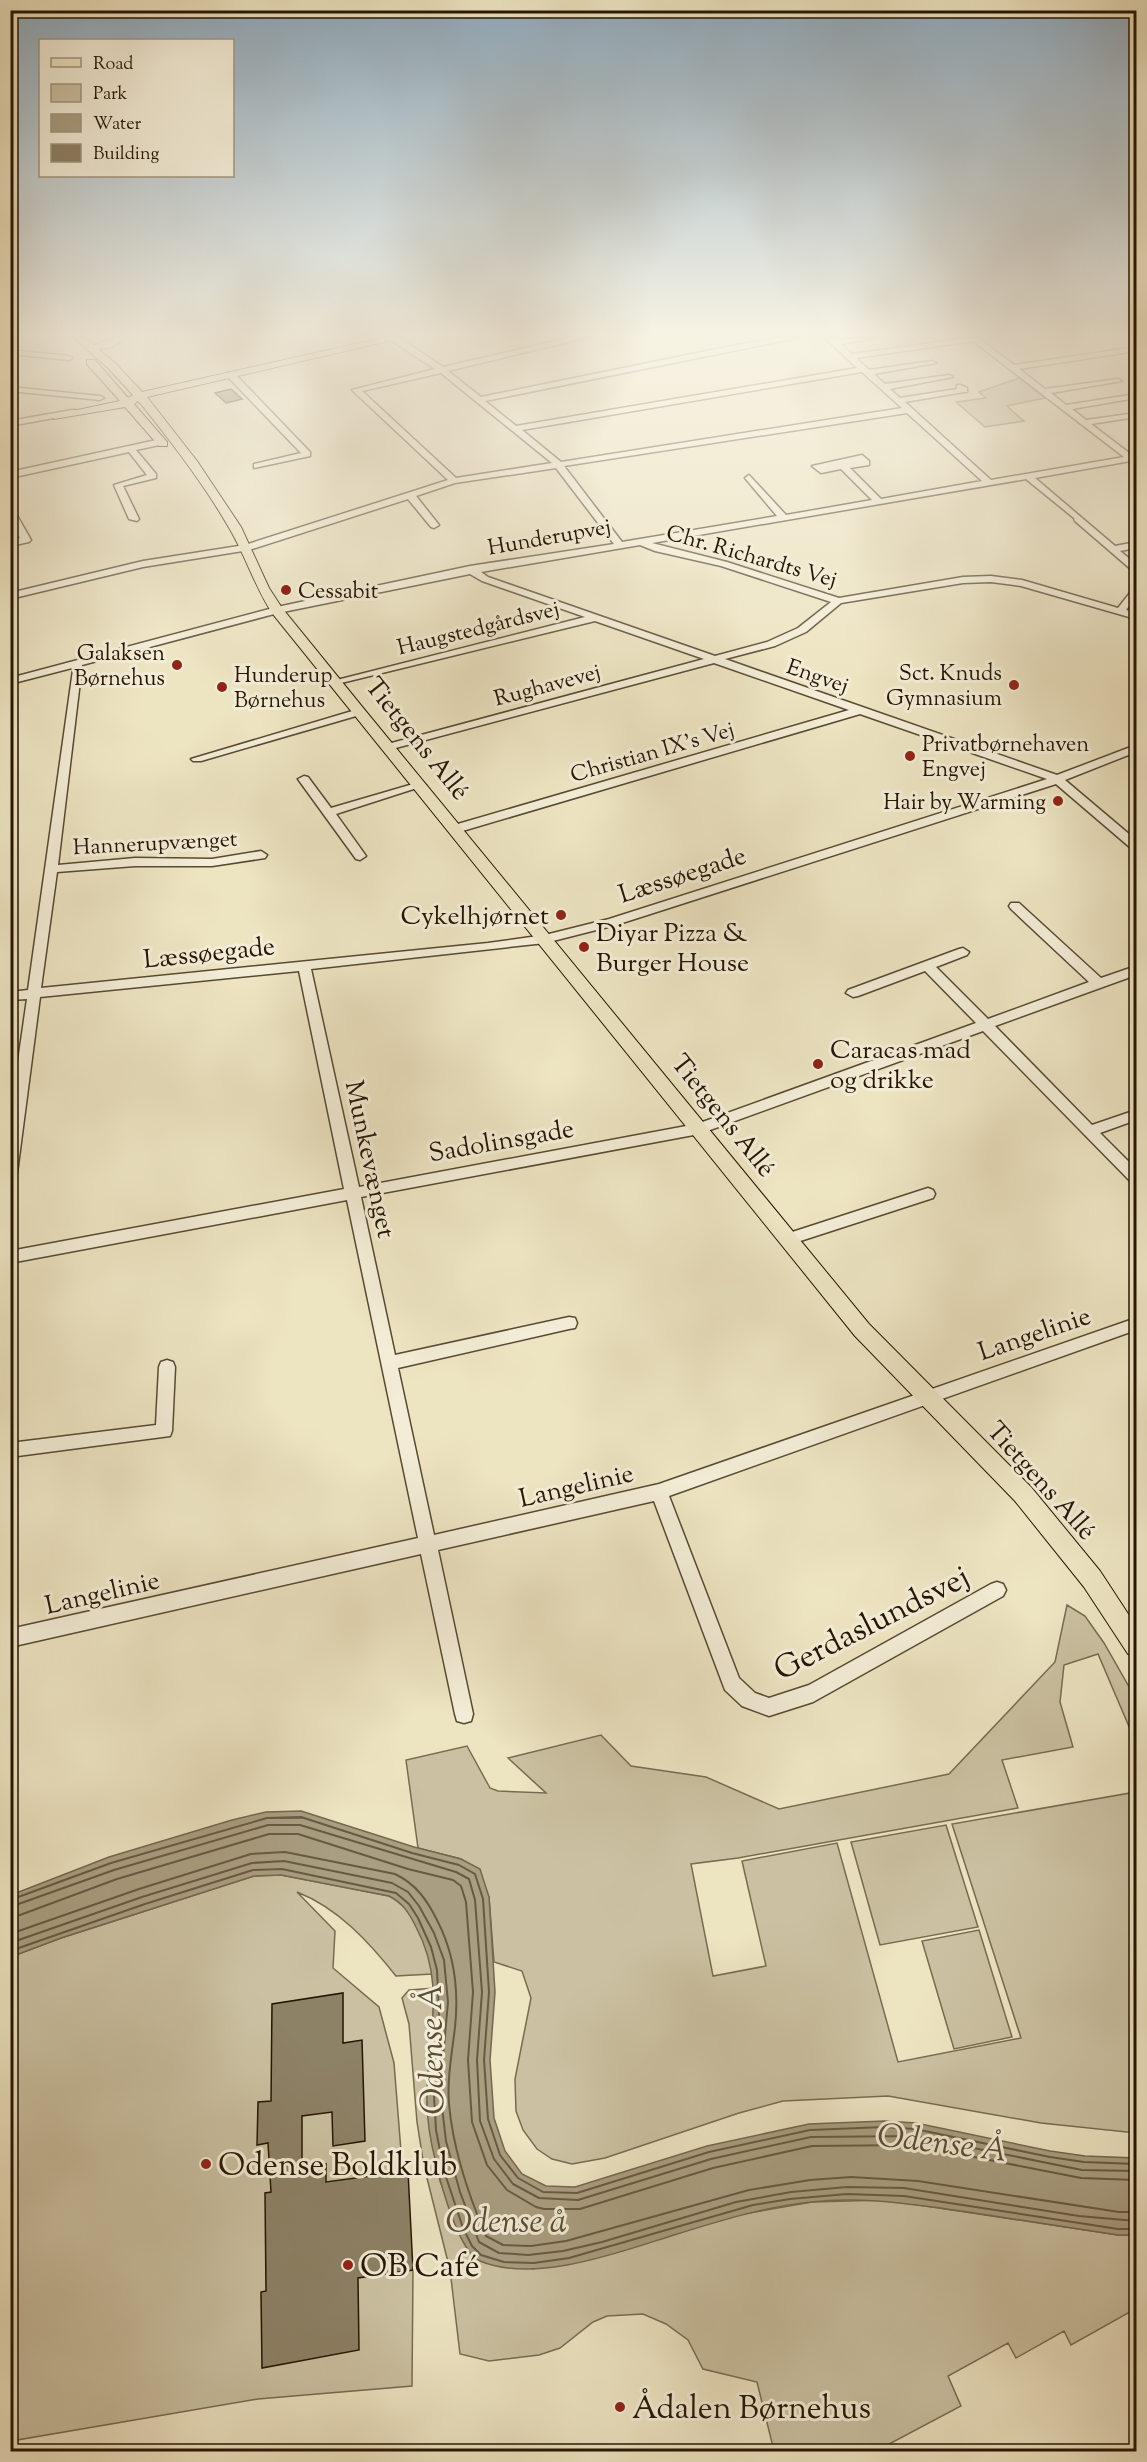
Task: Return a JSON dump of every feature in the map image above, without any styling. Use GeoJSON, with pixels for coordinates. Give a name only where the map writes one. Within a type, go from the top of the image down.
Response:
{"type":"FeatureCollection","features":[{"type":"Feature","properties":{"kind":"main road"},"geometry":{"type":"LineString","coordinates":[[171,452],[204,483]]}},
{"type":"Feature","properties":{"kind":"main road"},"geometry":{"type":"LineString","coordinates":[[183,452],[204,483]]}},
{"type":"Feature","properties":{"kind":"main road","name":"Tietgens Allé"},"geometry":{"type":"LineString","coordinates":[[204,483],[224,509],[246,548],[263,588],[277,610],[862,1330],[1023,1494],[1092,1579],[1137,1646]]}},
{"type":"Feature","properties":{"kind":"street"},"geometry":{"type":"LineString","coordinates":[[10,476],[118,452]]}},
{"type":"Feature","properties":{"kind":"street"},"geometry":{"type":"LineString","coordinates":[[133,452],[153,476],[118,485],[134,519]]}},
{"type":"Feature","properties":{"kind":"street"},"geometry":{"type":"LineString","coordinates":[[257,466],[307,454],[305,452]]}},
{"type":"Feature","properties":{"kind":"street"},"geometry":{"type":"LineString","coordinates":[[423,452],[454,480]]}},
{"type":"Feature","properties":{"kind":"street"},"geometry":{"type":"LineString","coordinates":[[543,452],[558,464],[619,544]]}},
{"type":"Feature","properties":{"kind":"street"},"geometry":{"type":"LineString","coordinates":[[10,596],[143,564],[246,548],[454,480],[636,452]]}},
{"type":"Feature","properties":{"kind":"street"},"geometry":{"type":"LineString","coordinates":[[954,452],[989,483]]}},
{"type":"Feature","properties":{"kind":"street","name":"Hunderupvej"},"geometry":{"type":"LineString","coordinates":[[10,681],[277,610],[470,569],[1134,459]]}},
{"type":"Feature","properties":{"kind":"street"},"geometry":{"type":"LineString","coordinates":[[842,464],[878,501]]}},
{"type":"Feature","properties":{"kind":"street"},"geometry":{"type":"LineString","coordinates":[[1028,476],[1137,569]]}},
{"type":"Feature","properties":{"kind":"street"},"geometry":{"type":"LineString","coordinates":[[749,478],[783,517]]}},
{"type":"Feature","properties":{"kind":"street"},"geometry":{"type":"LineString","coordinates":[[410,495],[434,525]]}},
{"type":"Feature","properties":{"kind":"street"},"geometry":{"type":"LineString","coordinates":[[10,512],[26,540],[10,543]]}},
{"type":"Feature","properties":{"kind":"street","name":"Chr. Richardts Vej"},"geometry":{"type":"LineString","coordinates":[[640,540],[651,546],[724,564],[838,601],[963,580],[991,579],[1022,583],[1137,616]]}},
{"type":"Feature","properties":{"kind":"street"},"geometry":{"type":"LineString","coordinates":[[1114,549],[1137,545]]}},
{"type":"Feature","properties":{"kind":"street","name":"Engvej"},"geometry":{"type":"LineString","coordinates":[[470,569],[484,579],[1057,779],[1137,846]]}},
{"type":"Feature","properties":{"kind":"street"},"geometry":{"type":"LineString","coordinates":[[1120,611],[1137,591]]}},
{"type":"Feature","properties":{"kind":"street","name":"Rughavevej"},"geometry":{"type":"LineString","coordinates":[[388,747],[789,637],[802,630],[838,601]]}},
{"type":"Feature","properties":{"kind":"street","name":"Haugstedgårdsvej"},"geometry":{"type":"LineString","coordinates":[[337,683],[594,618]]}},
{"type":"Feature","properties":{"kind":"street"},"geometry":{"type":"LineString","coordinates":[[10,1173],[77,664]]}},
{"type":"Feature","properties":{"kind":"street","name":"Christian IX's Vej"},"geometry":{"type":"LineString","coordinates":[[455,829],[861,710]]}},
{"type":"Feature","properties":{"kind":"street"},"geometry":{"type":"LineString","coordinates":[[197,759],[359,712]]}},
{"type":"Feature","properties":{"kind":"street","name":"Læssøegade"},"geometry":{"type":"LineString","coordinates":[[10,996],[545,939],[612,922],[1057,779],[1137,748]]}},
{"type":"Feature","properties":{"kind":"street"},"geometry":{"type":"LineString","coordinates":[[304,779],[360,856]]}},
{"type":"Feature","properties":{"kind":"street"},"geometry":{"type":"LineString","coordinates":[[328,813],[420,785]]}},
{"type":"Feature","properties":{"kind":"street","name":"Hannerupvænget"},"geometry":{"type":"LineString","coordinates":[[51,869],[136,862],[209,865],[236,862],[261,855]]}},
{"type":"Feature","properties":{"kind":"street"},"geometry":{"type":"LineString","coordinates":[[1015,906],[1099,984]]}},
{"type":"Feature","properties":{"kind":"street"},"geometry":{"type":"LineString","coordinates":[[853,993],[963,952]]}},
{"type":"Feature","properties":{"kind":"street"},"geometry":{"type":"LineString","coordinates":[[927,965],[1137,1178]]}},
{"type":"Feature","properties":{"kind":"street","name":"Munkevænget"},"geometry":{"type":"LineString","coordinates":[[304,966],[464,1714]]}},
{"type":"Feature","properties":{"kind":"street","name":"Sadolinsgade"},"geometry":{"type":"LineString","coordinates":[[10,1257],[699,1129],[1137,970]]}},
{"type":"Feature","properties":{"kind":"street"},"geometry":{"type":"LineString","coordinates":[[1090,1131],[1137,1115]]}},
{"type":"Feature","properties":{"kind":"street"},"geometry":{"type":"LineString","coordinates":[[788,1239],[928,1194]]}},
{"type":"Feature","properties":{"kind":"street"},"geometry":{"type":"LineString","coordinates":[[389,1363],[569,1323]]}},
{"type":"Feature","properties":{"kind":"street","name":"Langelinie"},"geometry":{"type":"LineString","coordinates":[[10,1638],[659,1492],[1137,1324]]}},
{"type":"Feature","properties":{"kind":"street"},"geometry":{"type":"LineString","coordinates":[[10,1450],[164,1431],[167,1367]]}},
{"type":"Feature","properties":{"kind":"street","name":"Gerdaslundsvej"},"geometry":{"type":"LineString","coordinates":[[659,1492],[732,1684],[749,1700],[769,1707],[813,1693],[997,1590]]}},
{"type":"Feature","properties":{"kind":"green space"},"geometry":{"type":"Polygon","coordinates":[[[1067,1605],[1085,1616],[1104,1643],[1136,1699],[1136,1743],[1098,1654],[1064,1665],[1060,1702],[1073,1747],[1002,1760],[1018,1808],[738,1858],[691,1864],[713,1976],[766,1966],[742,1861],[837,1843],[898,2062],[1021,2038],[952,1824],[1136,1792],[1136,2133],[1041,2123],[888,2096],[783,2101],[739,2113],[605,2158],[572,2164],[552,2159],[537,2149],[523,2130],[516,2111],[515,2079],[531,1998],[522,1971],[494,1962],[489,1897],[461,1859],[418,1848],[406,1760],[467,1746],[490,1788],[498,1791],[546,1793],[508,1758],[601,1735],[631,1766],[706,1777],[779,1809],[949,1774],[1055,1662],[1067,1605]]]}},
{"type":"Feature","properties":{"kind":"green space"},"geometry":{"type":"Polygon","coordinates":[[[946,1825],[978,1927],[880,1945],[851,1842],[946,1825]]]}},
{"type":"Feature","properties":{"kind":"green space","name":"Odense Boldklub"},"geometry":{"type":"Polygon","coordinates":[[[281,1875],[389,1896],[398,1902],[413,1919],[427,1953],[432,1974],[396,1976],[352,1927],[326,1907],[297,1892],[335,1931],[333,1968],[379,2007],[394,2063],[410,2265],[413,2270],[412,2386],[258,2399],[11,2441],[10,1957],[61,1938],[254,1876],[281,1875]]]}},
{"type":"Feature","properties":{"kind":"green space"},"geometry":{"type":"Polygon","coordinates":[[[979,1930],[1012,2037],[954,2049],[922,1941],[979,1930]]]}},
{"type":"Feature","properties":{"kind":"green space"},"geometry":{"type":"Polygon","coordinates":[[[435,1988],[427,2104],[440,2181],[456,2223],[532,2269],[591,2259],[738,2215],[812,2202],[886,2200],[1118,2235],[1136,2235],[1136,2312],[1135,2309],[1071,2345],[1064,2331],[1016,2358],[1008,2343],[948,2376],[961,2406],[876,2451],[774,2451],[757,2382],[703,2369],[688,2340],[666,2324],[643,2314],[607,2316],[593,2322],[560,2348],[539,2355],[489,2361],[460,2354],[450,2270],[424,2166],[417,2122],[409,2024],[402,1998],[409,1990],[435,1988]]]}},
{"type":"Feature","properties":{"kind":"water","name":"Odense å"},"geometry":{"type":"Polygon","coordinates":[[[301,1811],[414,1847],[461,1859],[480,1869],[489,1897],[495,1992],[490,2060],[494,2118],[505,2151],[522,2174],[546,2186],[575,2187],[707,2146],[809,2124],[885,2121],[916,2123],[1050,2151],[1085,2156],[1136,2158],[1136,2235],[1118,2235],[909,2204],[831,2200],[793,2204],[742,2215],[577,2263],[526,2269],[502,2267],[480,2261],[472,2255],[458,2232],[442,2186],[434,2156],[427,2109],[433,2013],[431,1971],[426,1949],[413,1922],[405,1909],[394,1899],[389,1896],[281,1875],[254,1876],[61,1938],[11,1957],[11,1895],[109,1857],[232,1820],[266,1812],[301,1811]]]}},
{"type":"Feature","properties":{"kind":"building"},"geometry":{"type":"Polygon","coordinates":[[[343,1993],[343,2043],[362,2040],[365,2141],[333,2146],[332,2112],[302,2116],[302,2168],[326,2164],[326,2182],[408,2171],[413,2270],[358,2278],[359,2350],[262,2368],[261,2292],[266,2291],[265,2193],[271,2192],[268,2143],[257,2145],[258,2102],[271,2101],[272,2004],[343,1993]]]}},
{"type":"Feature","properties":{"kind":"place","name":"Cessabit"},"geometry":{"type":"Point","coordinates":[286,590]}},
{"type":"Feature","properties":{"kind":"place","name":"Galaksen Børnehus"},"geometry":{"type":"Point","coordinates":[177,665]}},
{"type":"Feature","properties":{"kind":"place","name":"Sct. Knuds Gymnasium"},"geometry":{"type":"Point","coordinates":[1014,685]}},
{"type":"Feature","properties":{"kind":"place","name":"Hunderup Børnehus"},"geometry":{"type":"Point","coordinates":[222,687]}},
{"type":"Feature","properties":{"kind":"place","name":"Privatbørnehaven Engvej"},"geometry":{"type":"Point","coordinates":[910,756]}},
{"type":"Feature","properties":{"kind":"place","name":"Hair by Warming"},"geometry":{"type":"Point","coordinates":[1058,801]}},
{"type":"Feature","properties":{"kind":"place","name":"Cykelhjørnet"},"geometry":{"type":"Point","coordinates":[561,915]}},
{"type":"Feature","properties":{"kind":"place","name":"Diyar Pizza & Burger House"},"geometry":{"type":"Point","coordinates":[584,947]}},
{"type":"Feature","properties":{"kind":"place","name":"Caracas mad og drikke"},"geometry":{"type":"Point","coordinates":[818,1064]}},
{"type":"Feature","properties":{"kind":"place","name":"Odense Boldklub"},"geometry":{"type":"Point","coordinates":[206,2164]}},
{"type":"Feature","properties":{"kind":"place","name":"OB Café"},"geometry":{"type":"Point","coordinates":[348,2265]}},
{"type":"Feature","properties":{"kind":"place","name":"Ådalen Børnehus"},"geometry":{"type":"Point","coordinates":[620,2407]}},
{"type":"Feature","properties":{"kind":"water label","name":"Odense Å"},"geometry":{"type":"Point","coordinates":[430,2050]}},
{"type":"Feature","properties":{"kind":"water label","name":"Odense Å"},"geometry":{"type":"Point","coordinates":[942,2141]}}]}
